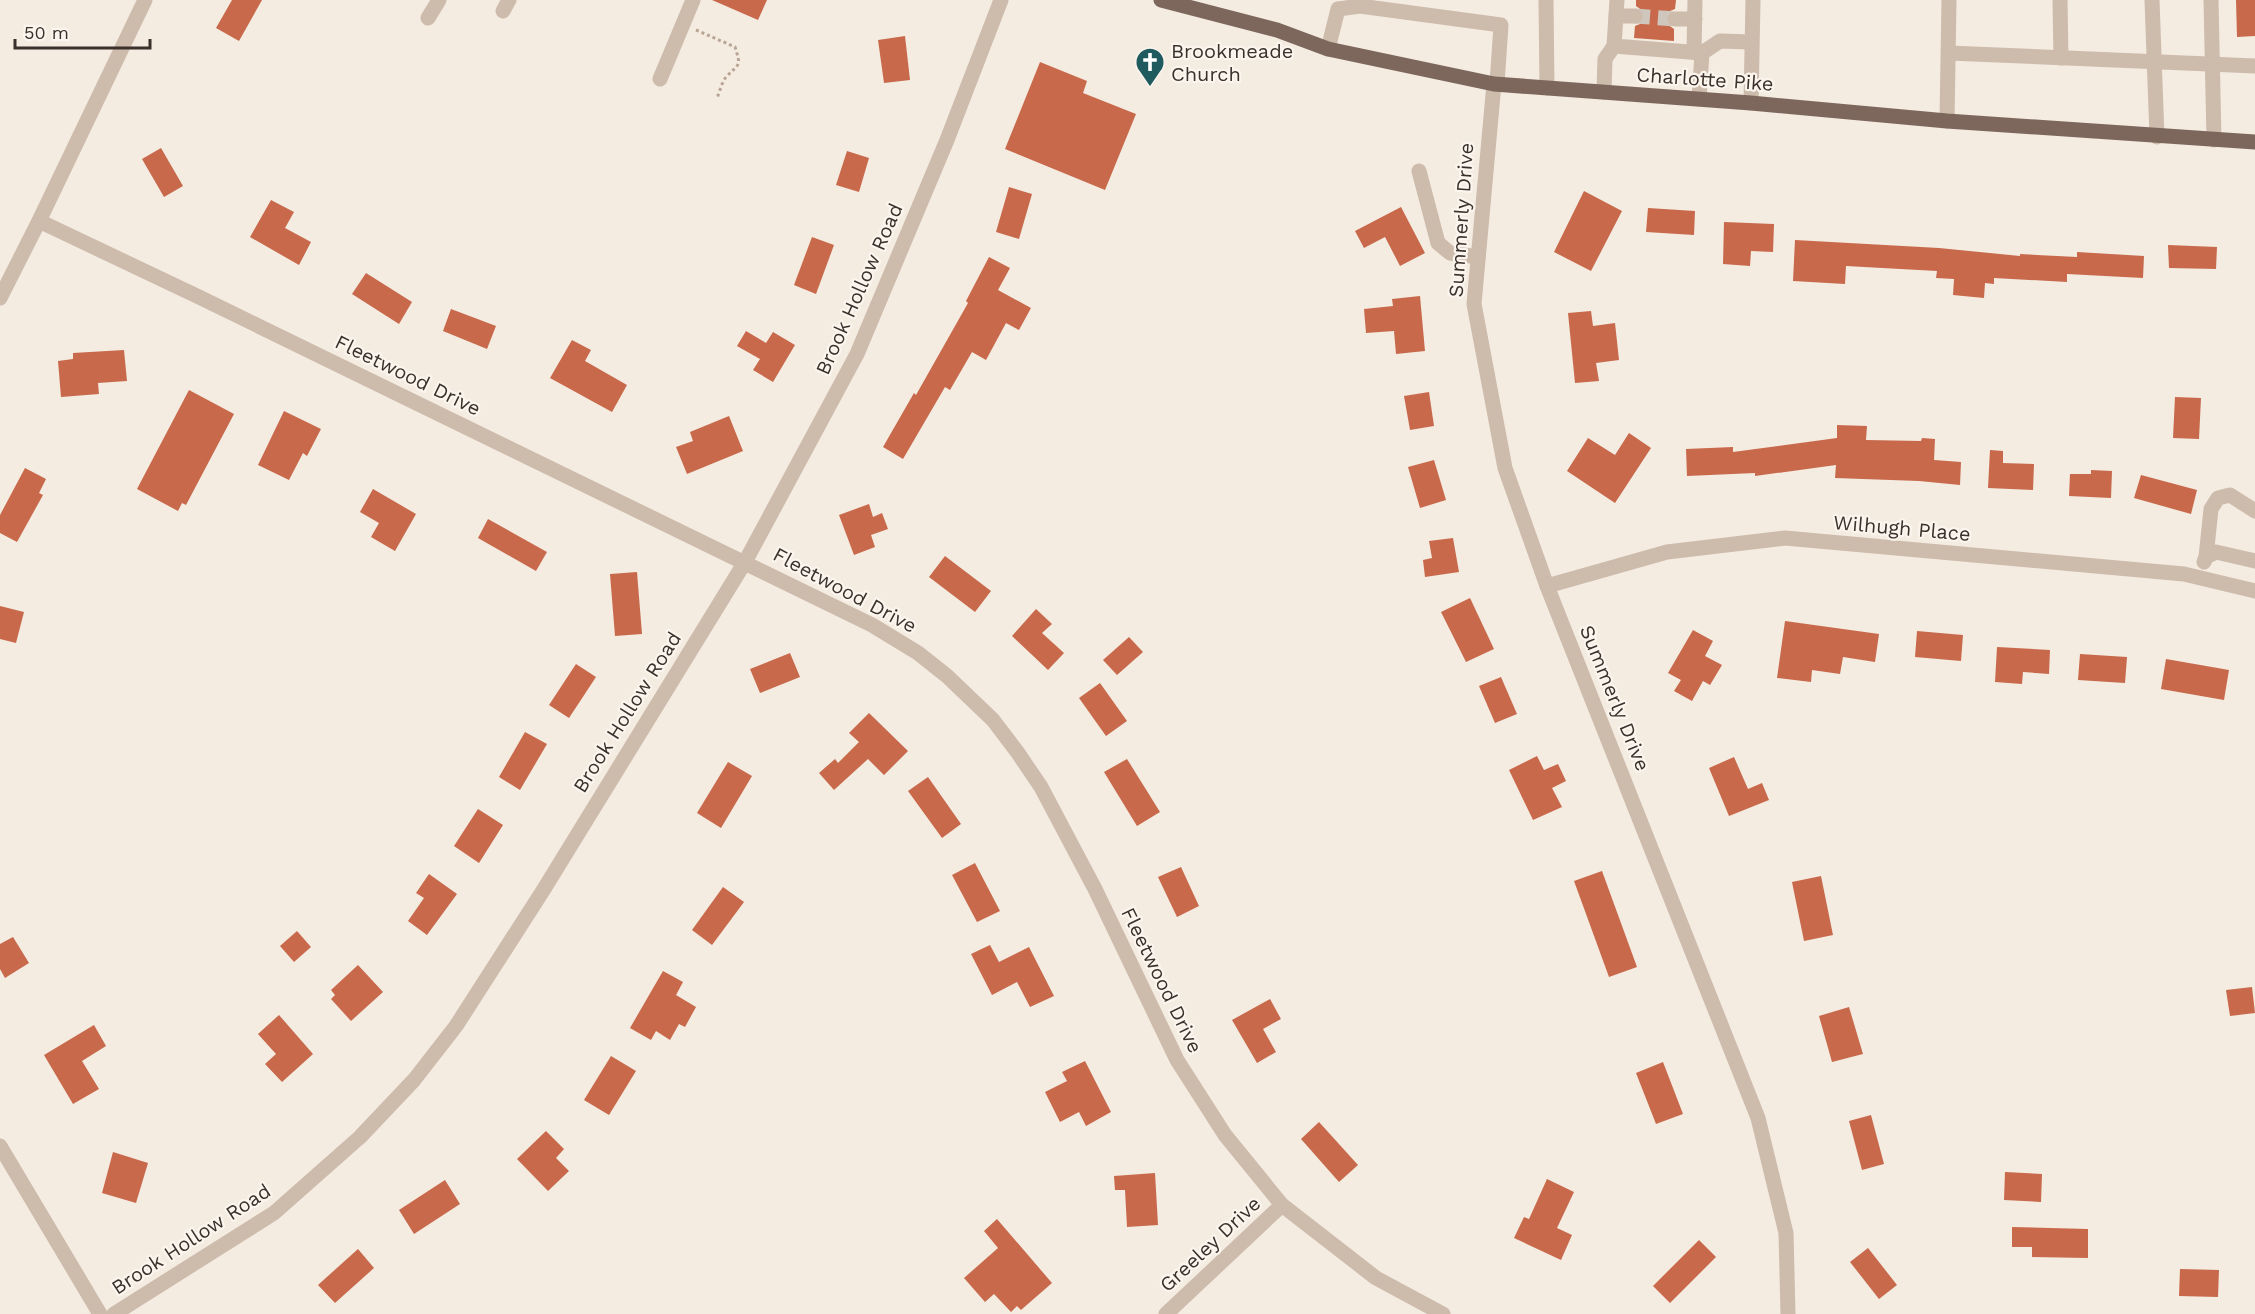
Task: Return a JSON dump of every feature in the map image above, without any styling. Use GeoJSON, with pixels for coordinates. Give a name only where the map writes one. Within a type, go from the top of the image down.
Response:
{"type":"FeatureCollection","features":[{"type":"Feature","properties":{"kind":"main road","name":"Charlotte Pike"},"geometry":{"type":"LineString","coordinates":[[1161,0],[1277,30],[1329,49],[1496,84],[1751,103],[1947,121],[2255,142]]}},
{"type":"Feature","properties":{"kind":"street"},"geometry":{"type":"LineString","coordinates":[[0,298],[145,0]]}},
{"type":"Feature","properties":{"kind":"street"},"geometry":{"type":"LineString","coordinates":[[428,18],[439,0]]}},
{"type":"Feature","properties":{"kind":"street"},"geometry":{"type":"LineString","coordinates":[[660,79],[693,0]]}},
{"type":"Feature","properties":{"kind":"street","name":"Brook Hollow Road"},"geometry":{"type":"LineString","coordinates":[[114,1314],[274,1213],[360,1137],[414,1080],[456,1026],[544,889],[745,562],[857,354],[947,140],[1001,0]]}},
{"type":"Feature","properties":{"kind":"street"},"geometry":{"type":"LineString","coordinates":[[1546,0],[1546,87]]}},
{"type":"Feature","properties":{"kind":"street"},"geometry":{"type":"LineString","coordinates":[[1695,0],[1699,99]]}},
{"type":"Feature","properties":{"kind":"street"},"geometry":{"type":"LineString","coordinates":[[1751,103],[1753,0]]}},
{"type":"Feature","properties":{"kind":"street"},"geometry":{"type":"LineString","coordinates":[[1947,121],[1949,0]]}},
{"type":"Feature","properties":{"kind":"street"},"geometry":{"type":"LineString","coordinates":[[2061,0],[2061,58]]}},
{"type":"Feature","properties":{"kind":"street"},"geometry":{"type":"LineString","coordinates":[[2152,0],[2157,136]]}},
{"type":"Feature","properties":{"kind":"street"},"geometry":{"type":"LineString","coordinates":[[2211,0],[2214,140]]}},
{"type":"Feature","properties":{"kind":"street","name":"Summerly Drive"},"geometry":{"type":"LineString","coordinates":[[1329,49],[1338,9],[1360,6],[1501,25],[1474,304],[1505,468],[1547,586],[1758,1118],[1786,1233],[1788,1314]]}},
{"type":"Feature","properties":{"kind":"street"},"geometry":{"type":"LineString","coordinates":[[1604,92],[1605,59],[1614,46],[1616,8],[1635,16]]}},
{"type":"Feature","properties":{"kind":"street"},"geometry":{"type":"LineString","coordinates":[[1675,19],[1695,19]]}},
{"type":"Feature","properties":{"kind":"street"},"geometry":{"type":"LineString","coordinates":[[1614,46],[1698,52],[1720,41],[1751,42]]}},
{"type":"Feature","properties":{"kind":"street"},"geometry":{"type":"LineString","coordinates":[[1949,53],[2154,63],[2212,57],[2255,66]]}},
{"type":"Feature","properties":{"kind":"street"},"geometry":{"type":"LineString","coordinates":[[1419,171],[1438,243],[1450,253],[1478,257]]}},
{"type":"Feature","properties":{"kind":"street","name":"Fleetwood Drive"},"geometry":{"type":"LineString","coordinates":[[39,221],[745,562],[872,625],[918,653],[947,676],[993,720],[1041,787],[1095,889],[1177,1060],[1225,1135],[1282,1205],[1376,1278],[1443,1314]]}},
{"type":"Feature","properties":{"kind":"street"},"geometry":{"type":"LineString","coordinates":[[2199,578],[2206,557],[2211,509],[2218,498],[2230,495],[2255,511]]}},
{"type":"Feature","properties":{"kind":"street","name":"Wilhugh Place"},"geometry":{"type":"LineString","coordinates":[[1547,586],[1667,552],[1785,538],[2184,574],[2255,591]]}},
{"type":"Feature","properties":{"kind":"street"},"geometry":{"type":"LineString","coordinates":[[2206,557],[2216,552],[2255,561]]}},
{"type":"Feature","properties":{"kind":"street"},"geometry":{"type":"LineString","coordinates":[[0,1146],[100,1314]]}},
{"type":"Feature","properties":{"kind":"street","name":"Greeley Drive"},"geometry":{"type":"LineString","coordinates":[[1166,1314],[1282,1205]]}},
{"type":"Feature","properties":{"kind":"path"},"geometry":{"type":"LineString","coordinates":[[694,30],[735,47],[740,61],[737,69],[725,77],[717,98]]}},
{"type":"Feature","properties":{"kind":"building"},"geometry":{"type":"Polygon","coordinates":[[[232,0],[262,0],[239,41],[216,28],[232,0]]]}},
{"type":"Feature","properties":{"kind":"building"},"geometry":{"type":"Polygon","coordinates":[[[712,0],[767,0],[758,20],[712,0]]]}},
{"type":"Feature","properties":{"kind":"building"},"geometry":{"type":"Polygon","coordinates":[[[1636,0],[1676,0],[1675,9],[1670,11],[1665,18],[1667,24],[1674,29],[1674,41],[1634,38],[1635,26],[1640,24],[1645,17],[1643,11],[1636,6],[1636,0]]]}},
{"type":"Feature","properties":{"kind":"building"},"geometry":{"type":"Polygon","coordinates":[[[2236,0],[2255,0],[2255,36],[2237,37],[2236,0]]]}},
{"type":"Feature","properties":{"kind":"building"},"geometry":{"type":"Polygon","coordinates":[[[905,36],[910,80],[884,83],[878,40],[905,36]]]}},
{"type":"Feature","properties":{"kind":"building"},"geometry":{"type":"Polygon","coordinates":[[[1040,62],[1087,81],[1083,93],[1136,114],[1105,190],[1005,149],[1040,62]]]}},
{"type":"Feature","properties":{"kind":"building"},"geometry":{"type":"Polygon","coordinates":[[[161,148],[183,186],[164,197],[142,159],[161,148]]]}},
{"type":"Feature","properties":{"kind":"building"},"geometry":{"type":"Polygon","coordinates":[[[847,151],[869,158],[859,192],[836,185],[847,151]]]}},
{"type":"Feature","properties":{"kind":"building"},"geometry":{"type":"Polygon","coordinates":[[[1009,187],[1032,194],[1019,239],[996,232],[1009,187]]]}},
{"type":"Feature","properties":{"kind":"building"},"geometry":{"type":"Polygon","coordinates":[[[1584,191],[1622,211],[1591,271],[1554,252],[1584,191]]]}},
{"type":"Feature","properties":{"kind":"building"},"geometry":{"type":"Polygon","coordinates":[[[271,200],[294,212],[285,228],[311,242],[299,265],[250,237],[271,200]]]}},
{"type":"Feature","properties":{"kind":"building"},"geometry":{"type":"Polygon","coordinates":[[[1401,207],[1425,253],[1400,266],[1385,237],[1364,248],[1355,231],[1401,207]]]}},
{"type":"Feature","properties":{"kind":"building"},"geometry":{"type":"Polygon","coordinates":[[[1648,208],[1695,211],[1694,235],[1646,232],[1648,208]]]}},
{"type":"Feature","properties":{"kind":"building"},"geometry":{"type":"Polygon","coordinates":[[[1724,222],[1774,224],[1773,252],[1751,251],[1750,266],[1723,264],[1724,222]]]}},
{"type":"Feature","properties":{"kind":"building"},"geometry":{"type":"Polygon","coordinates":[[[812,237],[834,245],[816,294],[794,285],[812,237]]]}},
{"type":"Feature","properties":{"kind":"building"},"geometry":{"type":"Polygon","coordinates":[[[1795,240],[1939,248],[2020,256],[2020,254],[2077,257],[2077,252],[2144,256],[2143,278],[2067,274],[2067,282],[1994,278],[1994,284],[1985,283],[1984,298],[1953,295],[1954,279],[1936,278],[1937,271],[1846,266],[1845,284],[1793,281],[1795,240]]]}},
{"type":"Feature","properties":{"kind":"building"},"geometry":{"type":"Polygon","coordinates":[[[2168,245],[2217,247],[2216,269],[2169,268],[2168,245]]]}},
{"type":"Feature","properties":{"kind":"building"},"geometry":{"type":"Polygon","coordinates":[[[989,257],[1010,268],[998,290],[1031,308],[1019,330],[1006,323],[986,360],[972,352],[950,390],[945,387],[903,459],[883,447],[914,393],[916,395],[968,303],[966,301],[989,257]]]}},
{"type":"Feature","properties":{"kind":"building"},"geometry":{"type":"Polygon","coordinates":[[[366,273],[412,302],[399,324],[352,294],[366,273]]]}},
{"type":"Feature","properties":{"kind":"building"},"geometry":{"type":"Polygon","coordinates":[[[1420,296],[1425,351],[1396,354],[1394,331],[1366,333],[1364,309],[1393,306],[1392,299],[1420,296]]]}},
{"type":"Feature","properties":{"kind":"building"},"geometry":{"type":"Polygon","coordinates":[[[451,309],[496,326],[487,349],[443,331],[451,309]]]}},
{"type":"Feature","properties":{"kind":"building"},"geometry":{"type":"Polygon","coordinates":[[[1591,311],[1593,326],[1615,323],[1619,360],[1596,363],[1599,381],[1575,383],[1568,313],[1591,311]]]}},
{"type":"Feature","properties":{"kind":"building"},"geometry":{"type":"Polygon","coordinates":[[[746,331],[766,343],[773,332],[795,345],[773,382],[753,370],[760,359],[737,346],[746,331]]]}},
{"type":"Feature","properties":{"kind":"building"},"geometry":{"type":"Polygon","coordinates":[[[572,340],[591,350],[585,361],[627,385],[612,412],[550,378],[572,340]]]}},
{"type":"Feature","properties":{"kind":"building"},"geometry":{"type":"Polygon","coordinates":[[[124,350],[127,381],[98,383],[99,394],[61,397],[58,361],[73,359],[73,353],[124,350]]]}},
{"type":"Feature","properties":{"kind":"building"},"geometry":{"type":"Polygon","coordinates":[[[189,390],[234,414],[186,505],[182,503],[178,511],[137,489],[189,390]]]}},
{"type":"Feature","properties":{"kind":"building"},"geometry":{"type":"Polygon","coordinates":[[[1429,392],[1434,426],[1410,430],[1404,396],[1429,392]]]}},
{"type":"Feature","properties":{"kind":"building"},"geometry":{"type":"Polygon","coordinates":[[[2175,397],[2201,398],[2199,439],[2173,438],[2175,397]]]}},
{"type":"Feature","properties":{"kind":"building"},"geometry":{"type":"Polygon","coordinates":[[[284,411],[321,429],[307,456],[303,453],[289,480],[258,465],[284,411]]]}},
{"type":"Feature","properties":{"kind":"building"},"geometry":{"type":"Polygon","coordinates":[[[729,416],[743,451],[687,474],[676,447],[693,441],[690,432],[729,416]]]}},
{"type":"Feature","properties":{"kind":"building"},"geometry":{"type":"Polygon","coordinates":[[[1837,425],[1867,426],[1866,440],[1935,439],[1934,460],[1961,462],[1960,485],[1835,478],[1836,465],[1755,476],[1755,473],[1687,476],[1686,449],[1733,447],[1733,452],[1837,438],[1837,425]]]}},
{"type":"Feature","properties":{"kind":"building"},"geometry":{"type":"Polygon","coordinates":[[[1629,433],[1651,448],[1615,503],[1567,471],[1588,438],[1615,455],[1629,433]]]}},
{"type":"Feature","properties":{"kind":"building"},"geometry":{"type":"Polygon","coordinates":[[[1990,450],[2003,451],[2003,463],[2034,464],[2033,490],[1988,488],[1990,450]]]}},
{"type":"Feature","properties":{"kind":"building"},"geometry":{"type":"Polygon","coordinates":[[[1434,460],[1446,500],[1420,508],[1408,467],[1434,460]]]}},
{"type":"Feature","properties":{"kind":"building"},"geometry":{"type":"Polygon","coordinates":[[[25,468],[46,479],[39,493],[43,495],[17,542],[0,533],[0,515],[25,468]]]}},
{"type":"Feature","properties":{"kind":"building"},"geometry":{"type":"Polygon","coordinates":[[[2091,470],[2112,471],[2111,498],[2069,496],[2070,474],[2091,474],[2091,470]]]}},
{"type":"Feature","properties":{"kind":"building"},"geometry":{"type":"Polygon","coordinates":[[[2141,475],[2197,490],[2191,514],[2134,498],[2141,475]]]}},
{"type":"Feature","properties":{"kind":"building"},"geometry":{"type":"Polygon","coordinates":[[[373,489],[416,514],[395,551],[371,537],[379,523],[360,512],[373,489]]]}},
{"type":"Feature","properties":{"kind":"building"},"geometry":{"type":"Polygon","coordinates":[[[869,504],[873,517],[882,513],[888,529],[871,535],[875,547],[854,555],[839,515],[869,504]]]}},
{"type":"Feature","properties":{"kind":"building"},"geometry":{"type":"Polygon","coordinates":[[[488,519],[547,552],[536,571],[478,538],[488,519]]]}},
{"type":"Feature","properties":{"kind":"building"},"geometry":{"type":"Polygon","coordinates":[[[1453,538],[1459,572],[1425,577],[1423,560],[1432,558],[1429,541],[1453,538]]]}},
{"type":"Feature","properties":{"kind":"building"},"geometry":{"type":"Polygon","coordinates":[[[945,556],[991,591],[975,612],[929,577],[945,556]]]}},
{"type":"Feature","properties":{"kind":"building"},"geometry":{"type":"Polygon","coordinates":[[[637,572],[642,634],[615,636],[610,574],[637,572]]]}},
{"type":"Feature","properties":{"kind":"building"},"geometry":{"type":"Polygon","coordinates":[[[1470,598],[1494,649],[1466,662],[1441,612],[1470,598]]]}},
{"type":"Feature","properties":{"kind":"building"},"geometry":{"type":"Polygon","coordinates":[[[0,606],[24,612],[16,643],[0,639],[0,606]]]}},
{"type":"Feature","properties":{"kind":"building"},"geometry":{"type":"Polygon","coordinates":[[[1036,609],[1052,624],[1042,633],[1064,653],[1048,670],[1012,636],[1036,609]]]}},
{"type":"Feature","properties":{"kind":"building"},"geometry":{"type":"Polygon","coordinates":[[[1785,621],[1879,634],[1875,662],[1843,657],[1840,674],[1812,670],[1811,682],[1777,678],[1785,621]]]}},
{"type":"Feature","properties":{"kind":"building"},"geometry":{"type":"Polygon","coordinates":[[[1693,630],[1713,641],[1705,656],[1722,665],[1710,685],[1703,681],[1692,701],[1674,691],[1681,680],[1668,673],[1693,630]]]}},
{"type":"Feature","properties":{"kind":"building"},"geometry":{"type":"Polygon","coordinates":[[[1917,631],[1963,635],[1961,661],[1915,657],[1917,631]]]}},
{"type":"Feature","properties":{"kind":"building"},"geometry":{"type":"Polygon","coordinates":[[[1129,637],[1143,652],[1117,675],[1103,660],[1129,637]]]}},
{"type":"Feature","properties":{"kind":"building"},"geometry":{"type":"Polygon","coordinates":[[[1997,647],[2050,650],[2049,674],[2023,672],[2022,684],[1995,682],[1997,647]]]}},
{"type":"Feature","properties":{"kind":"building"},"geometry":{"type":"Polygon","coordinates":[[[790,653],[800,677],[760,693],[750,669],[790,653]]]}},
{"type":"Feature","properties":{"kind":"building"},"geometry":{"type":"Polygon","coordinates":[[[2080,654],[2127,657],[2125,683],[2078,680],[2080,654]]]}},
{"type":"Feature","properties":{"kind":"building"},"geometry":{"type":"Polygon","coordinates":[[[2166,659],[2229,670],[2224,700],[2161,689],[2166,659]]]}},
{"type":"Feature","properties":{"kind":"building"},"geometry":{"type":"Polygon","coordinates":[[[576,664],[596,677],[569,718],[549,705],[576,664]]]}},
{"type":"Feature","properties":{"kind":"building"},"geometry":{"type":"Polygon","coordinates":[[[1501,677],[1517,714],[1495,723],[1479,686],[1501,677]]]}},
{"type":"Feature","properties":{"kind":"building"},"geometry":{"type":"Polygon","coordinates":[[[1100,683],[1127,721],[1106,736],[1079,698],[1100,683]]]}},
{"type":"Feature","properties":{"kind":"building"},"geometry":{"type":"Polygon","coordinates":[[[869,713],[908,751],[884,775],[868,759],[834,790],[819,773],[835,759],[838,763],[859,742],[849,733],[869,713]]]}},
{"type":"Feature","properties":{"kind":"building"},"geometry":{"type":"Polygon","coordinates":[[[525,732],[547,744],[520,790],[499,777],[525,732]]]}},
{"type":"Feature","properties":{"kind":"building"},"geometry":{"type":"Polygon","coordinates":[[[1537,756],[1544,770],[1558,764],[1566,781],[1552,788],[1562,807],[1533,820],[1509,770],[1537,756]]]}},
{"type":"Feature","properties":{"kind":"building"},"geometry":{"type":"Polygon","coordinates":[[[1734,757],[1748,789],[1762,783],[1769,800],[1729,816],[1709,768],[1734,757]]]}},
{"type":"Feature","properties":{"kind":"building"},"geometry":{"type":"Polygon","coordinates":[[[1127,759],[1160,812],[1137,826],[1104,772],[1127,759]]]}},
{"type":"Feature","properties":{"kind":"building"},"geometry":{"type":"Polygon","coordinates":[[[728,762],[752,776],[721,828],[697,813],[728,762]]]}},
{"type":"Feature","properties":{"kind":"building"},"geometry":{"type":"Polygon","coordinates":[[[928,777],[961,824],[942,838],[908,791],[928,777]]]}},
{"type":"Feature","properties":{"kind":"building"},"geometry":{"type":"Polygon","coordinates":[[[478,809],[503,825],[479,863],[454,846],[478,809]]]}},
{"type":"Feature","properties":{"kind":"building"},"geometry":{"type":"Polygon","coordinates":[[[975,863],[1000,911],[977,922],[952,875],[975,863]]]}},
{"type":"Feature","properties":{"kind":"building"},"geometry":{"type":"Polygon","coordinates":[[[1181,867],[1199,906],[1177,917],[1158,877],[1181,867]]]}},
{"type":"Feature","properties":{"kind":"building"},"geometry":{"type":"Polygon","coordinates":[[[1602,871],[1637,967],[1609,977],[1574,881],[1602,871]]]}},
{"type":"Feature","properties":{"kind":"building"},"geometry":{"type":"Polygon","coordinates":[[[429,874],[457,894],[427,935],[408,921],[424,898],[416,893],[429,874]]]}},
{"type":"Feature","properties":{"kind":"building"},"geometry":{"type":"Polygon","coordinates":[[[1821,876],[1833,935],[1804,941],[1792,882],[1821,876]]]}},
{"type":"Feature","properties":{"kind":"building"},"geometry":{"type":"Polygon","coordinates":[[[723,887],[744,902],[712,945],[692,930],[723,887]]]}},
{"type":"Feature","properties":{"kind":"building"},"geometry":{"type":"Polygon","coordinates":[[[297,931],[311,947],[294,962],[280,946],[297,931]]]}},
{"type":"Feature","properties":{"kind":"building"},"geometry":{"type":"Polygon","coordinates":[[[13,937],[29,963],[5,978],[0,969],[0,944],[13,937]]]}},
{"type":"Feature","properties":{"kind":"building"},"geometry":{"type":"Polygon","coordinates":[[[990,945],[999,962],[1029,947],[1054,996],[1030,1007],[1017,982],[992,995],[971,954],[990,945]]]}},
{"type":"Feature","properties":{"kind":"building"},"geometry":{"type":"Polygon","coordinates":[[[358,965],[383,992],[351,1021],[331,999],[335,995],[331,990],[358,965]]]}},
{"type":"Feature","properties":{"kind":"building"},"geometry":{"type":"Polygon","coordinates":[[[663,971],[683,982],[676,995],[696,1007],[685,1027],[679,1024],[670,1040],[656,1031],[651,1040],[630,1028],[663,971]]]}},
{"type":"Feature","properties":{"kind":"building"},"geometry":{"type":"Polygon","coordinates":[[[2252,987],[2255,1013],[2230,1016],[2226,990],[2252,987]]]}},
{"type":"Feature","properties":{"kind":"building"},"geometry":{"type":"Polygon","coordinates":[[[1270,999],[1281,1019],[1263,1029],[1276,1052],[1257,1063],[1232,1020],[1270,999]]]}},
{"type":"Feature","properties":{"kind":"building"},"geometry":{"type":"Polygon","coordinates":[[[1849,1007],[1863,1054],[1832,1062],[1819,1016],[1849,1007]]]}},
{"type":"Feature","properties":{"kind":"building"},"geometry":{"type":"Polygon","coordinates":[[[279,1015],[313,1054],[282,1082],[265,1064],[276,1054],[258,1034],[279,1015]]]}},
{"type":"Feature","properties":{"kind":"building"},"geometry":{"type":"Polygon","coordinates":[[[94,1025],[106,1046],[82,1061],[99,1089],[73,1104],[44,1055],[94,1025]]]}},
{"type":"Feature","properties":{"kind":"building"},"geometry":{"type":"Polygon","coordinates":[[[611,1056],[636,1071],[609,1115],[584,1100],[611,1056]]]}},
{"type":"Feature","properties":{"kind":"building"},"geometry":{"type":"Polygon","coordinates":[[[1085,1061],[1111,1112],[1086,1126],[1079,1112],[1060,1122],[1045,1092],[1067,1081],[1062,1072],[1085,1061]]]}},
{"type":"Feature","properties":{"kind":"building"},"geometry":{"type":"Polygon","coordinates":[[[1663,1062],[1683,1114],[1656,1124],[1636,1073],[1663,1062]]]}},
{"type":"Feature","properties":{"kind":"building"},"geometry":{"type":"Polygon","coordinates":[[[1871,1115],[1884,1164],[1862,1170],[1849,1121],[1871,1115]]]}},
{"type":"Feature","properties":{"kind":"building"},"geometry":{"type":"Polygon","coordinates":[[[1319,1122],[1358,1165],[1339,1182],[1301,1139],[1319,1122]]]}},
{"type":"Feature","properties":{"kind":"building"},"geometry":{"type":"Polygon","coordinates":[[[546,1131],[564,1149],[556,1158],[569,1171],[548,1191],[517,1159],[546,1131]]]}},
{"type":"Feature","properties":{"kind":"building"},"geometry":{"type":"Polygon","coordinates":[[[113,1152],[148,1163],[136,1203],[102,1193],[113,1152]]]}},
{"type":"Feature","properties":{"kind":"building"},"geometry":{"type":"Polygon","coordinates":[[[2005,1172],[2042,1174],[2041,1202],[2004,1200],[2005,1172]]]}},
{"type":"Feature","properties":{"kind":"building"},"geometry":{"type":"Polygon","coordinates":[[[1155,1173],[1158,1225],[1127,1227],[1125,1190],[1115,1190],[1114,1176],[1155,1173]]]}},
{"type":"Feature","properties":{"kind":"building"},"geometry":{"type":"Polygon","coordinates":[[[1547,1179],[1574,1192],[1557,1228],[1572,1235],[1561,1260],[1514,1238],[1524,1217],[1529,1219],[1547,1179]]]}},
{"type":"Feature","properties":{"kind":"building"},"geometry":{"type":"Polygon","coordinates":[[[445,1180],[460,1204],[414,1234],[399,1210],[445,1180]]]}},
{"type":"Feature","properties":{"kind":"building"},"geometry":{"type":"Polygon","coordinates":[[[997,1219],[1052,1283],[1021,1310],[1017,1306],[1011,1312],[994,1294],[985,1302],[964,1278],[998,1248],[984,1231],[997,1219]]]}},
{"type":"Feature","properties":{"kind":"building"},"geometry":{"type":"Polygon","coordinates":[[[2012,1227],[2088,1229],[2088,1258],[2032,1257],[2032,1247],[2012,1247],[2012,1227]]]}},
{"type":"Feature","properties":{"kind":"building"},"geometry":{"type":"Polygon","coordinates":[[[1699,1240],[1716,1257],[1670,1303],[1653,1286],[1699,1240]]]}},
{"type":"Feature","properties":{"kind":"building"},"geometry":{"type":"Polygon","coordinates":[[[1868,1248],[1897,1285],[1879,1299],[1850,1262],[1868,1248]]]}},
{"type":"Feature","properties":{"kind":"building"},"geometry":{"type":"Polygon","coordinates":[[[358,1249],[374,1268],[335,1303],[318,1285],[358,1249]]]}},
{"type":"Feature","properties":{"kind":"building"},"geometry":{"type":"Polygon","coordinates":[[[2180,1269],[2219,1270],[2218,1297],[2179,1296],[2180,1269]]]}},
{"type":"Feature","properties":{"kind":"tunnel"},"geometry":{"type":"LineString","coordinates":[[1635,16],[1675,19]]}},
{"type":"Feature","properties":{"kind":"place","name":"Brookmeade Church"},"geometry":{"type":"Point","coordinates":[1150,88]}}]}
